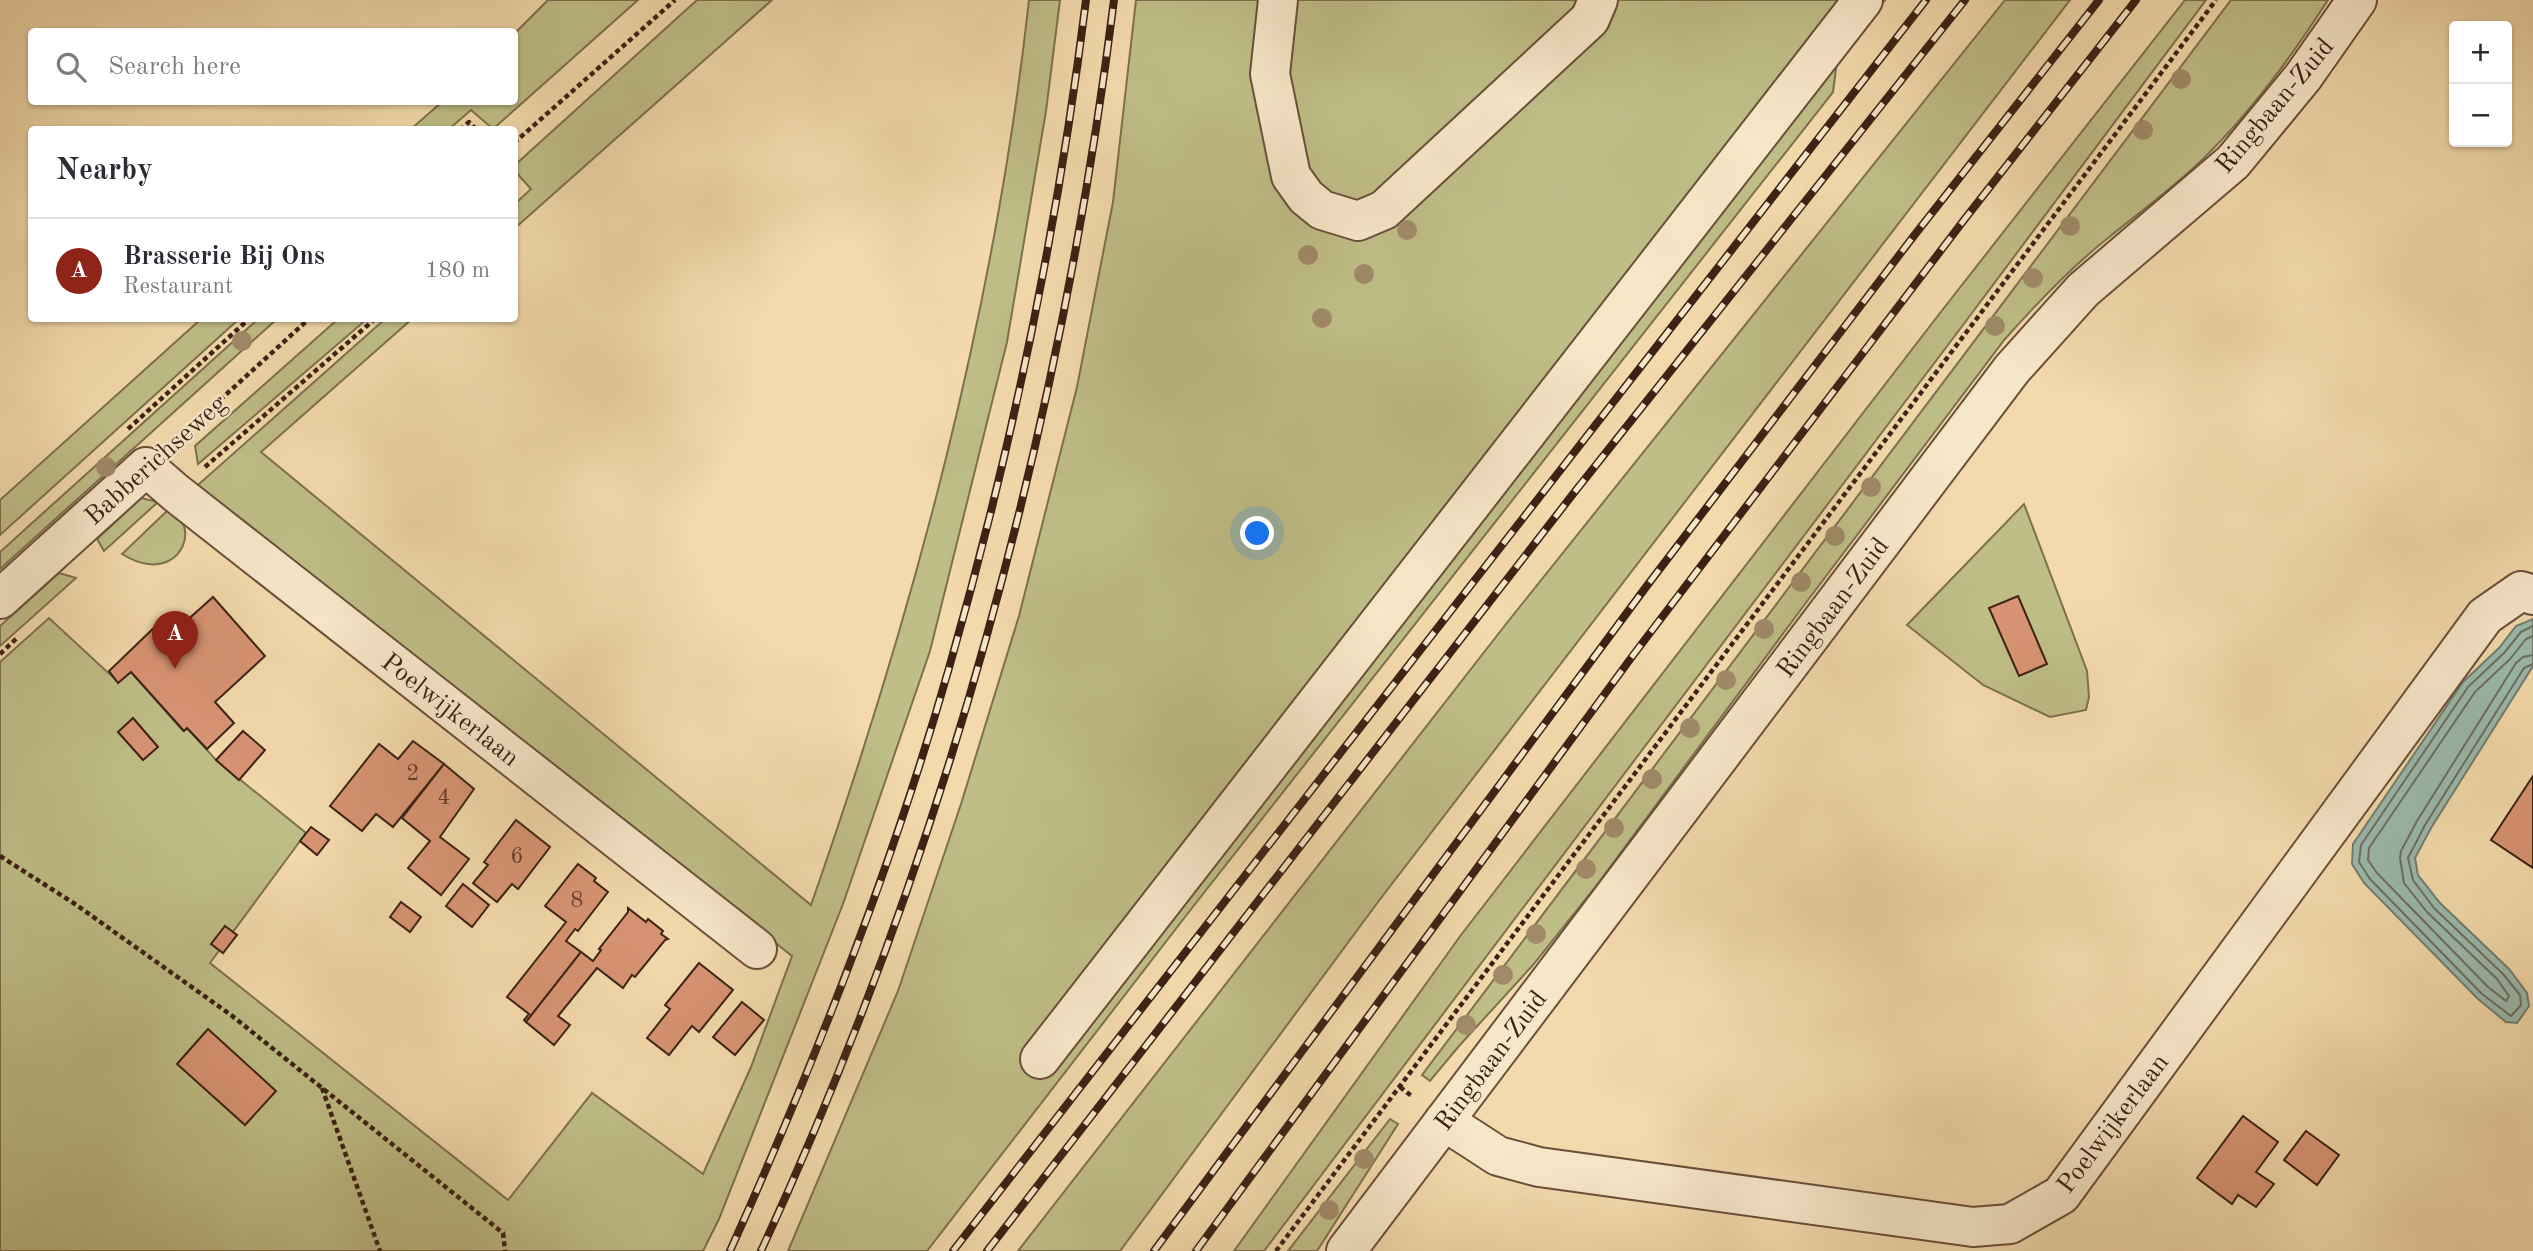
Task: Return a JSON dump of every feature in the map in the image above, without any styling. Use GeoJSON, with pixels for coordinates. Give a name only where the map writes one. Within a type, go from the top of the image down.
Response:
{"type":"FeatureCollection","features":[{"type":"Feature","properties":{"kind":"street"},"geometry":{"type":"LineString","coordinates":[[1278,0],[1270,74],[1290,176],[1306,197],[1322,210],[1358,221],[1384,210],[1590,19],[1598,0]]}},
{"type":"Feature","properties":{"kind":"street"},"geometry":{"type":"LineString","coordinates":[[1040,1059],[1863,0]]}},
{"type":"Feature","properties":{"kind":"street","name":"Ringbaan-Zuid"},"geometry":{"type":"LineString","coordinates":[[1346,1251],[2012,369],[2083,290],[2233,162],[2303,77],[2357,0]]}},
{"type":"Feature","properties":{"kind":"street","name":"Poelwijkerlaan"},"geometry":{"type":"LineString","coordinates":[[146,467],[757,949]]}},
{"type":"Feature","properties":{"kind":"street","name":"Babberichseweg"},"geometry":{"type":"LineString","coordinates":[[0,599],[146,467]]}},
{"type":"Feature","properties":{"kind":"street","name":"Poelwijkerlaan"},"geometry":{"type":"LineString","coordinates":[[1444,1121],[1498,1156],[1539,1167],[1973,1227],[2010,1224],[2062,1195],[2485,617],[2521,591],[2533,595]]}},
{"type":"Feature","properties":{"kind":"path"},"geometry":{"type":"LineString","coordinates":[[518,139],[676,0]]}},
{"type":"Feature","properties":{"kind":"path"},"geometry":{"type":"LineString","coordinates":[[1276,1251],[2216,0]]}},
{"type":"Feature","properties":{"kind":"path","name":"Babberichseweg"},"geometry":{"type":"LineString","coordinates":[[146,467],[306,322]]}},
{"type":"Feature","properties":{"kind":"path"},"geometry":{"type":"LineString","coordinates":[[0,856],[75,904],[231,1015],[503,1233],[505,1251]]}},
{"type":"Feature","properties":{"kind":"path"},"geometry":{"type":"LineString","coordinates":[[322,1087],[380,1251]]}},
{"type":"Feature","properties":{"kind":"shaded area"},"geometry":{"type":"Polygon","coordinates":[[[548,0],[638,0],[496,126],[490,126],[471,110],[452,126],[414,126],[439,105],[518,105],[518,30],[548,0]]]}},
{"type":"Feature","properties":{"kind":"shaded area"},"geometry":{"type":"Polygon","coordinates":[[[697,0],[772,0],[518,225],[518,201],[531,189],[518,174],[518,162],[697,0]]]}},
{"type":"Feature","properties":{"kind":"shaded area"},"geometry":{"type":"Polygon","coordinates":[[[1029,0],[1060,0],[1046,111],[1007,342],[930,651],[843,904],[719,1219],[703,1251],[0,1251],[0,662],[49,618],[118,682],[131,672],[183,731],[187,728],[216,760],[306,833],[210,963],[508,1200],[592,1093],[703,1174],[751,1067],[792,956],[198,485],[382,322],[409,322],[261,452],[811,905],[884,683],[946,458],[995,231],[1029,0]]]}},
{"type":"Feature","properties":{"kind":"shaded area"},"geometry":{"type":"Polygon","coordinates":[[[1136,0],[1885,0],[1837,61],[1833,92],[1192,908],[927,1251],[788,1251],[898,991],[961,804],[1019,616],[1077,387],[1113,202],[1136,0]]]}},
{"type":"Feature","properties":{"kind":"shaded area"},"geometry":{"type":"Polygon","coordinates":[[[2005,0],[2070,0],[1378,902],[1120,1251],[1018,1251],[1506,624],[2005,0]]]}},
{"type":"Feature","properties":{"kind":"shaded area"},"geometry":{"type":"Polygon","coordinates":[[[2185,0],[2206,0],[1264,1251],[1234,1251],[1461,935],[2185,0]]]}},
{"type":"Feature","properties":{"kind":"shaded area"},"geometry":{"type":"Polygon","coordinates":[[[2231,0],[2328,0],[2270,83],[2221,141],[2180,180],[2080,261],[2005,339],[1596,886],[1533,965],[1430,1081],[1422,1075],[2231,0]]]}},
{"type":"Feature","properties":{"kind":"shaded area"},"geometry":{"type":"Polygon","coordinates":[[[198,322],[236,322],[0,535],[0,500],[198,322]]]}},
{"type":"Feature","properties":{"kind":"shaded area"},"geometry":{"type":"Polygon","coordinates":[[[255,322],[274,322],[0,569],[0,552],[255,322]]]}},
{"type":"Feature","properties":{"kind":"shaded area"},"geometry":{"type":"Polygon","coordinates":[[[335,322],[364,322],[198,464],[195,446],[335,322]]]}},
{"type":"Feature","properties":{"kind":"shaded area"},"geometry":{"type":"Polygon","coordinates":[[[141,498],[158,502],[104,551],[97,539],[141,498]]]}},
{"type":"Feature","properties":{"kind":"shaded area"},"geometry":{"type":"Polygon","coordinates":[[[2024,504],[2087,671],[2089,697],[2086,710],[2050,717],[1983,685],[1907,625],[2024,504]]]}},
{"type":"Feature","properties":{"kind":"shaded area"},"geometry":{"type":"Polygon","coordinates":[[[170,508],[179,516],[184,526],[185,536],[178,554],[160,564],[148,564],[122,554],[170,508]]]}},
{"type":"Feature","properties":{"kind":"shaded area"},"geometry":{"type":"Polygon","coordinates":[[[59,573],[76,578],[0,646],[0,626],[59,573]]]}},
{"type":"Feature","properties":{"kind":"shaded area"},"geometry":{"type":"Polygon","coordinates":[[[1390,1119],[1398,1124],[1317,1251],[1288,1251],[1390,1119]]]}},
{"type":"Feature","properties":{"kind":"water"},"geometry":{"type":"Polygon","coordinates":[[[2533,619],[2533,666],[2415,858],[2418,875],[2440,903],[2509,969],[2527,993],[2529,1006],[2517,1023],[2506,1022],[2478,999],[2364,883],[2352,864],[2353,844],[2463,682],[2499,648],[2516,626],[2533,619]]]}},
{"type":"Feature","properties":{"kind":"building"},"geometry":{"type":"Polygon","coordinates":[[[2018,596],[2047,664],[2019,676],[1989,608],[2018,596]]]}},
{"type":"Feature","properties":{"kind":"building"},"geometry":{"type":"Polygon","coordinates":[[[213,597],[265,656],[215,702],[234,723],[207,749],[187,728],[184,731],[131,672],[118,683],[109,671],[162,620],[173,633],[213,597]]]}},
{"type":"Feature","properties":{"kind":"building"},"geometry":{"type":"Polygon","coordinates":[[[133,718],[158,747],[143,760],[118,732],[133,718]]]}},
{"type":"Feature","properties":{"kind":"building"},"geometry":{"type":"Polygon","coordinates":[[[243,731],[265,750],[239,780],[216,760],[243,731]]]}},
{"type":"Feature","properties":{"kind":"building"},"geometry":{"type":"Polygon","coordinates":[[[413,741],[444,764],[393,827],[376,814],[362,831],[330,806],[379,744],[398,759],[413,741]]]}},
{"type":"Feature","properties":{"kind":"building"},"geometry":{"type":"Polygon","coordinates":[[[444,764],[474,789],[440,837],[469,859],[441,895],[408,868],[430,841],[402,818],[444,764]]]}},
{"type":"Feature","properties":{"kind":"building"},"geometry":{"type":"Polygon","coordinates":[[[2533,776],[2533,868],[2491,840],[2533,776]]]}},
{"type":"Feature","properties":{"kind":"building"},"geometry":{"type":"Polygon","coordinates":[[[516,820],[550,847],[518,889],[512,884],[497,902],[473,883],[488,865],[484,862],[516,820]]]}},
{"type":"Feature","properties":{"kind":"building"},"geometry":{"type":"Polygon","coordinates":[[[311,827],[329,840],[317,855],[300,841],[311,827]]]}},
{"type":"Feature","properties":{"kind":"building"},"geometry":{"type":"Polygon","coordinates":[[[578,864],[608,892],[578,931],[575,929],[566,941],[581,952],[526,1022],[524,1020],[529,1014],[507,997],[566,922],[545,906],[578,864]]]}},
{"type":"Feature","properties":{"kind":"building"},"geometry":{"type":"Polygon","coordinates":[[[463,884],[489,905],[472,927],[446,906],[463,884]]]}},
{"type":"Feature","properties":{"kind":"building"},"geometry":{"type":"Polygon","coordinates":[[[401,902],[421,917],[410,932],[390,917],[401,902]]]}},
{"type":"Feature","properties":{"kind":"building"},"geometry":{"type":"Polygon","coordinates":[[[628,908],[646,922],[648,919],[663,931],[661,934],[668,939],[635,977],[632,975],[623,988],[597,968],[558,1016],[570,1025],[554,1045],[526,1022],[581,952],[593,961],[628,912],[628,908]]]}},
{"type":"Feature","properties":{"kind":"building"},"geometry":{"type":"Polygon","coordinates":[[[225,926],[237,935],[223,953],[211,944],[225,926]]]}},
{"type":"Feature","properties":{"kind":"building"},"geometry":{"type":"Polygon","coordinates":[[[699,963],[733,990],[699,1032],[692,1026],[669,1055],[647,1038],[670,1009],[665,1005],[699,963]]]}},
{"type":"Feature","properties":{"kind":"building"},"geometry":{"type":"Polygon","coordinates":[[[742,1002],[764,1020],[735,1055],[713,1037],[742,1002]]]}},
{"type":"Feature","properties":{"kind":"building"},"geometry":{"type":"Polygon","coordinates":[[[208,1029],[276,1091],[245,1125],[177,1064],[208,1029]]]}},
{"type":"Feature","properties":{"kind":"building"},"geometry":{"type":"Polygon","coordinates":[[[2243,1116],[2278,1142],[2256,1172],[2274,1184],[2256,1207],[2238,1195],[2232,1204],[2197,1178],[2243,1116]]]}},
{"type":"Feature","properties":{"kind":"building"},"geometry":{"type":"Polygon","coordinates":[[[2306,1131],[2339,1155],[2317,1185],[2284,1160],[2306,1131]]]}},
{"type":"Feature","properties":{"kind":"railway"},"geometry":{"type":"LineString","coordinates":[[730,1251],[850,964],[903,817],[949,668],[993,503],[1031,337],[1062,169],[1086,0]]}},
{"type":"Feature","properties":{"kind":"railway"},"geometry":{"type":"LineString","coordinates":[[761,1251],[826,1102],[886,950],[939,795],[986,639],[1027,481],[1062,322],[1091,161],[1114,0]]}},
{"type":"Feature","properties":{"kind":"railway"},"geometry":{"type":"LineString","coordinates":[[953,1251],[1926,0]]}},
{"type":"Feature","properties":{"kind":"railway"},"geometry":{"type":"LineString","coordinates":[[987,1251],[1573,494],[1965,0]]}},
{"type":"Feature","properties":{"kind":"railway"},"geometry":{"type":"LineString","coordinates":[[1154,1251],[1646,587],[1913,237],[2099,0]]}},
{"type":"Feature","properties":{"kind":"railway"},"geometry":{"type":"LineString","coordinates":[[1196,1251],[1634,654],[1964,220],[2136,0]]}},
{"type":"Feature","properties":{"kind":"place","name":"Brasserie Bij Ons"},"geometry":{"type":"Point","coordinates":[175,669]}}]}
